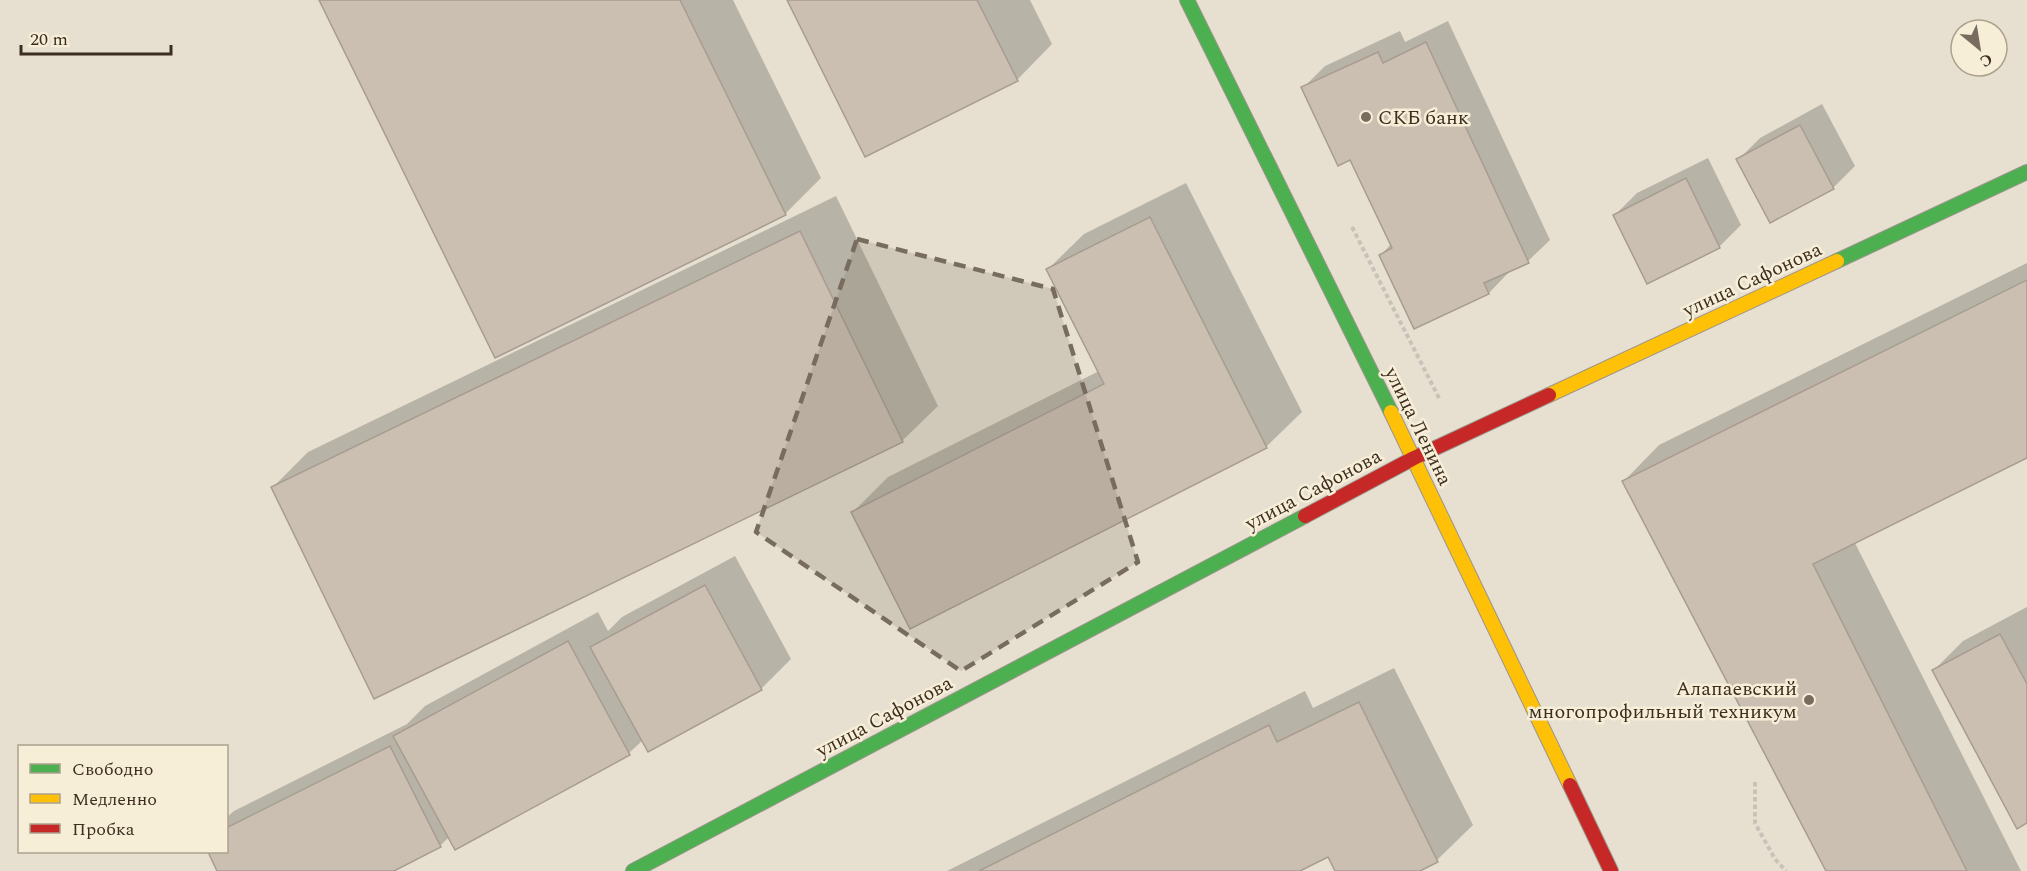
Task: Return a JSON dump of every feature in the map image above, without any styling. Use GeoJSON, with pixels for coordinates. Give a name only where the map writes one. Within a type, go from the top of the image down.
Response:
{"type":"FeatureCollection","features":[{"type":"Feature","properties":{"kind":"main road","name":"улица Ленина"},"geometry":{"type":"LineString","coordinates":[[1187,0],[1414,458],[1611,871]]}},
{"type":"Feature","properties":{"kind":"main road","name":"улица Сафонова"},"geometry":{"type":"LineString","coordinates":[[633,871],[1414,458],[2027,172]]}},
{"type":"Feature","properties":{"kind":"path"},"geometry":{"type":"LineString","coordinates":[[1755,782],[1755,823],[1775,859],[1786,871]]}},
{"type":"Feature","properties":{"kind":"highlighted area"},"geometry":{"type":"Polygon","coordinates":[[[857,239],[1053,289],[1138,562],[961,671],[756,532],[857,239]]]}},
{"type":"Feature","properties":{"kind":"building"},"geometry":{"type":"Polygon","coordinates":[[[319,0],[680,0],[786,215],[495,358],[319,0]]]}},
{"type":"Feature","properties":{"kind":"building"},"geometry":{"type":"Polygon","coordinates":[[[787,0],[977,0],[1018,81],[865,157],[787,0]]]}},
{"type":"Feature","properties":{"kind":"building"},"geometry":{"type":"Polygon","coordinates":[[[1426,42],[1529,263],[1484,283],[1489,294],[1414,329],[1379,255],[1392,248],[1350,160],[1338,166],[1301,87],[1378,52],[1383,63],[1426,42]]]}},
{"type":"Feature","properties":{"kind":"building"},"geometry":{"type":"Polygon","coordinates":[[[1800,125],[1834,189],[1770,223],[1736,159],[1800,125]]]}},
{"type":"Feature","properties":{"kind":"building"},"geometry":{"type":"Polygon","coordinates":[[[1686,178],[1720,248],[1647,284],[1613,215],[1686,178]]]}},
{"type":"Feature","properties":{"kind":"building"},"geometry":{"type":"Polygon","coordinates":[[[1150,217],[1267,448],[910,629],[851,512],[1104,384],[1046,269],[1150,217]]]}},
{"type":"Feature","properties":{"kind":"building"},"geometry":{"type":"Polygon","coordinates":[[[800,231],[903,442],[374,699],[271,487],[800,231]]]}},
{"type":"Feature","properties":{"kind":"building","name":"Алапаевский многопрофильный техникум"},"geometry":{"type":"Polygon","coordinates":[[[2027,280],[2027,458],[1813,564],[1967,871],[1826,871],[1622,481],[2027,280]]]}},
{"type":"Feature","properties":{"kind":"building"},"geometry":{"type":"Polygon","coordinates":[[[705,585],[762,690],[648,752],[590,647],[705,585]]]}},
{"type":"Feature","properties":{"kind":"building"},"geometry":{"type":"Polygon","coordinates":[[[2000,634],[2027,684],[2027,823],[2017,829],[1932,670],[2000,634]]]}},
{"type":"Feature","properties":{"kind":"building"},"geometry":{"type":"Polygon","coordinates":[[[568,641],[630,755],[455,850],[393,736],[568,641]]]}},
{"type":"Feature","properties":{"kind":"building"},"geometry":{"type":"Polygon","coordinates":[[[1359,702],[1438,862],[1420,871],[1335,871],[1328,857],[1300,871],[979,871],[1269,725],[1277,742],[1359,702]]]}},
{"type":"Feature","properties":{"kind":"building"},"geometry":{"type":"Polygon","coordinates":[[[390,746],[441,847],[394,871],[217,871],[208,853],[228,853],[228,827],[390,746]]]}},
{"type":"Feature","properties":{"kind":"traffic: fast"},"geometry":{"type":"LineString","coordinates":[[1187,0],[1391,412]]}},
{"type":"Feature","properties":{"kind":"traffic: fast"},"geometry":{"type":"LineString","coordinates":[[1837,261],[2027,172]]}},
{"type":"Feature","properties":{"kind":"traffic: fast"},"geometry":{"type":"LineString","coordinates":[[633,871],[1305,516]]}},
{"type":"Feature","properties":{"kind":"traffic: slow"},"geometry":{"type":"LineString","coordinates":[[1549,395],[1837,261]]}},
{"type":"Feature","properties":{"kind":"traffic: slow"},"geometry":{"type":"LineString","coordinates":[[1391,412],[1570,785]]}},
{"type":"Feature","properties":{"kind":"traffic: jam"},"geometry":{"type":"LineString","coordinates":[[1305,516],[1414,458],[1549,395]]}},
{"type":"Feature","properties":{"kind":"traffic: jam"},"geometry":{"type":"LineString","coordinates":[[1570,785],[1611,871]]}},
{"type":"Feature","properties":{"kind":"place","name":"СКБ банк"},"geometry":{"type":"Point","coordinates":[1366,117]}},
{"type":"Feature","properties":{"kind":"place","name":"Алапаевский многопрофильный техникум"},"geometry":{"type":"Point","coordinates":[1809,700]}}]}
